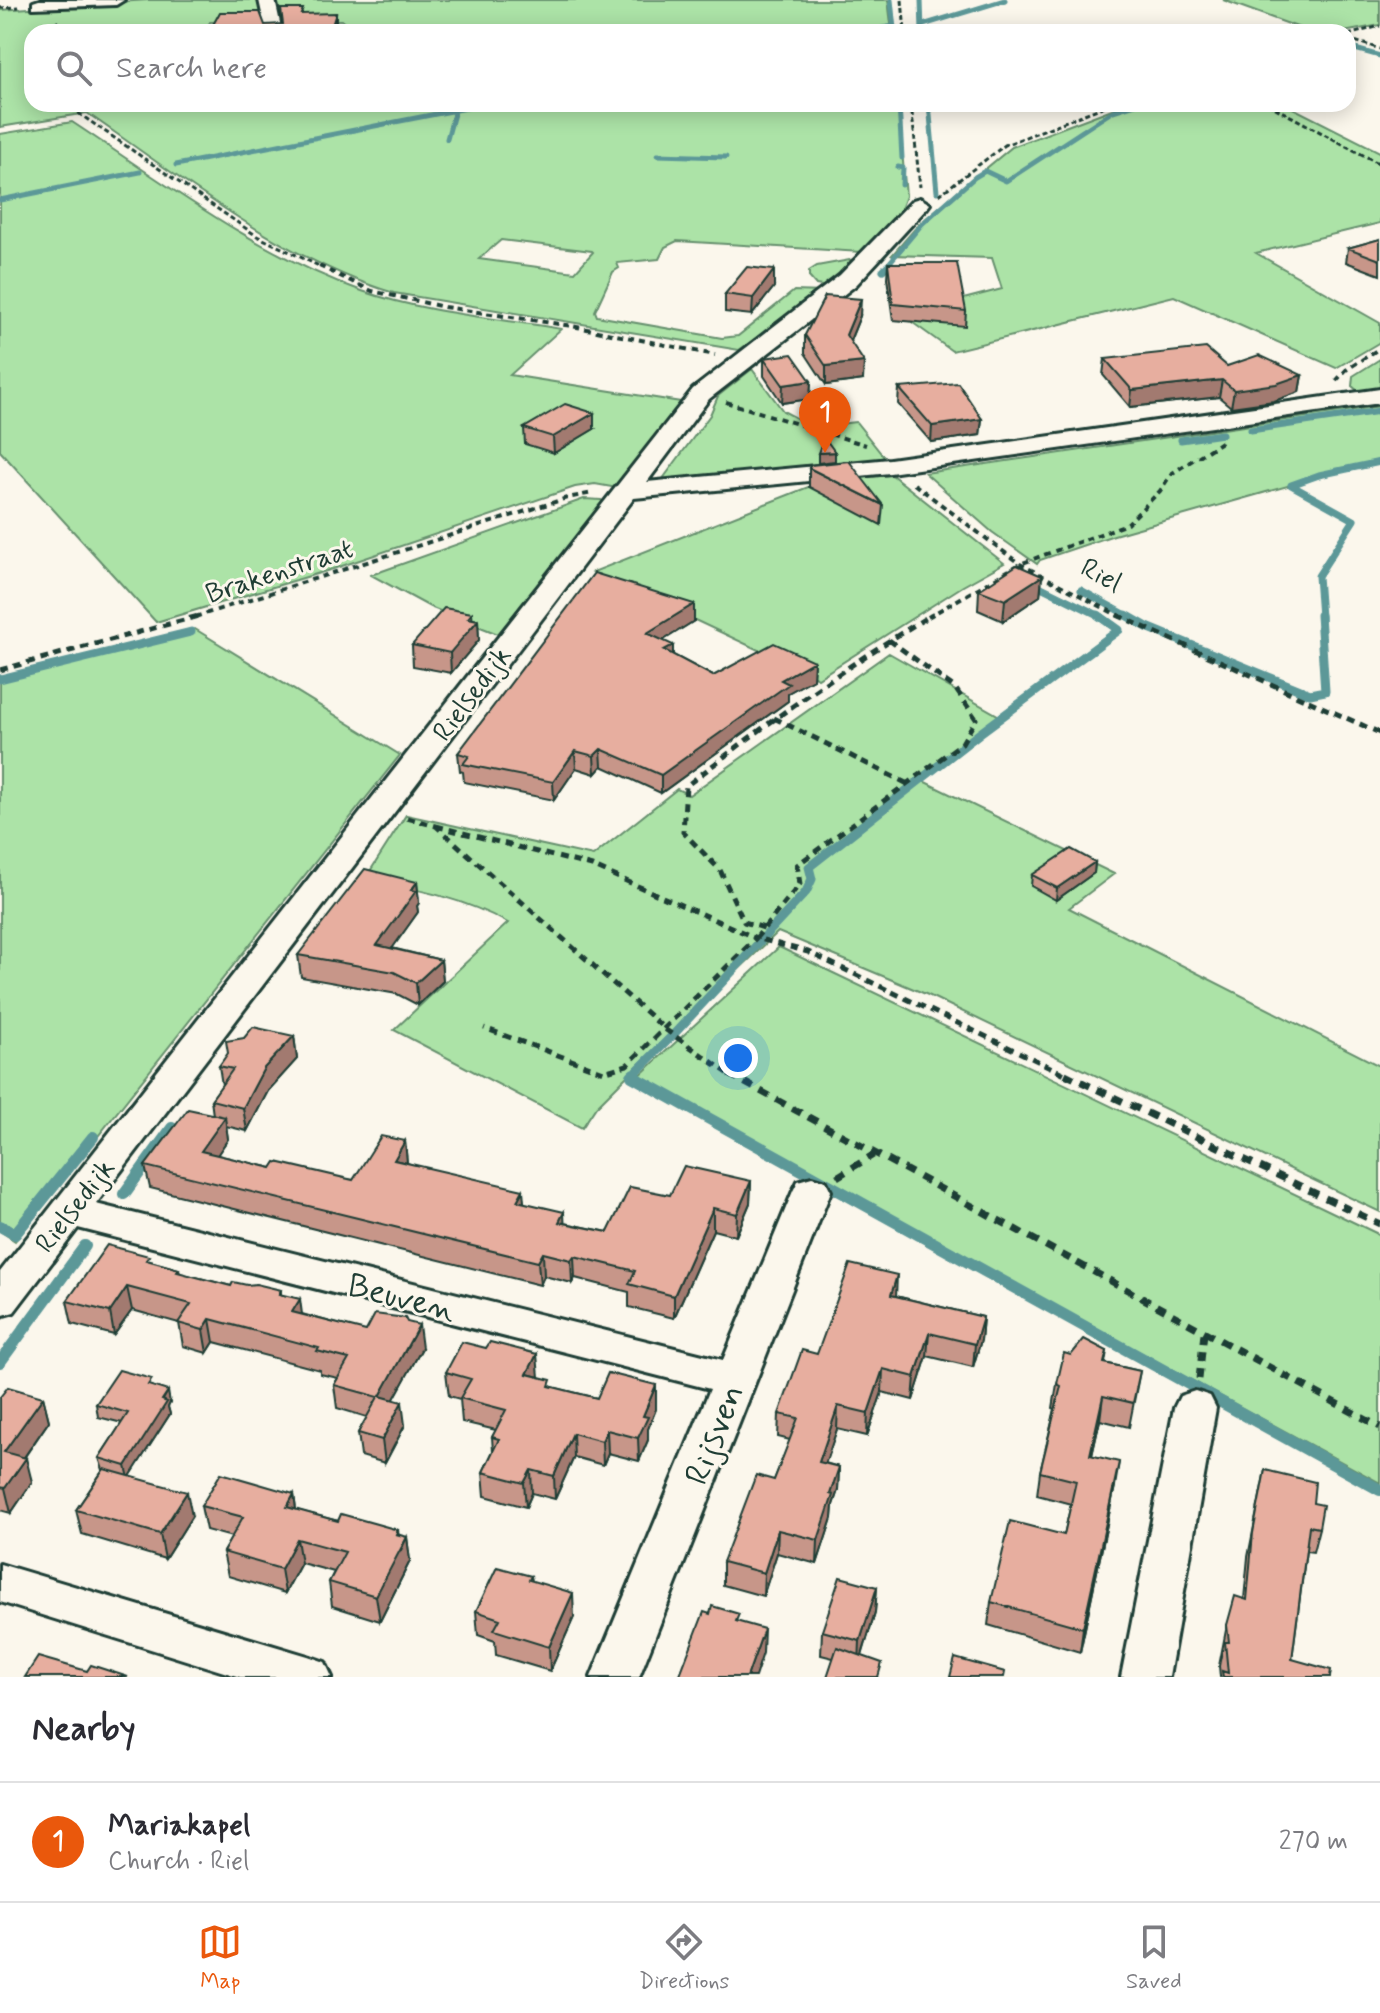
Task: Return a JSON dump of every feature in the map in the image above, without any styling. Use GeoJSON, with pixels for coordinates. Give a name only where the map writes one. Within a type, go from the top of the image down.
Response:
{"type":"FeatureCollection","features":[{"type":"Feature","properties":{"kind":"street"},"geometry":{"type":"LineString","coordinates":[[39,5],[116,0]]}},
{"type":"Feature","properties":{"kind":"street"},"geometry":{"type":"LineString","coordinates":[[267,0],[272,24]]}},
{"type":"Feature","properties":{"kind":"street","name":"Rielsedijk"},"geometry":{"type":"LineString","coordinates":[[0,1301],[701,394],[848,280],[920,204]]}},
{"type":"Feature","properties":{"kind":"street"},"geometry":{"type":"LineString","coordinates":[[627,491],[890,466],[1380,396]]}},
{"type":"Feature","properties":{"kind":"street","name":"Rijsven"},"geometry":{"type":"LineString","coordinates":[[615,1677],[735,1379],[821,1186]]}},
{"type":"Feature","properties":{"kind":"street","name":"Beuven"},"geometry":{"type":"LineString","coordinates":[[68,1211],[735,1379]]}},
{"type":"Feature","properties":{"kind":"street"},"geometry":{"type":"LineString","coordinates":[[1145,1677],[1195,1408]]}},
{"type":"Feature","properties":{"kind":"street"},"geometry":{"type":"LineString","coordinates":[[0,1583],[277,1673]]}},
{"type":"Feature","properties":{"kind":"path"},"geometry":{"type":"LineString","coordinates":[[902,0],[904,24]]}},
{"type":"Feature","properties":{"kind":"path"},"geometry":{"type":"LineString","coordinates":[[1356,34],[1380,26]]}},
{"type":"Feature","properties":{"kind":"path"},"geometry":{"type":"LineString","coordinates":[[1356,40],[1380,49]]}},
{"type":"Feature","properties":{"kind":"path"},"geometry":{"type":"LineString","coordinates":[[76,112],[182,188],[257,236],[372,291],[444,307],[647,341],[713,355],[738,364]]}},
{"type":"Feature","properties":{"kind":"path"},"geometry":{"type":"LineString","coordinates":[[912,112],[920,204],[941,194],[1005,145],[1090,112]]}},
{"type":"Feature","properties":{"kind":"path"},"geometry":{"type":"LineString","coordinates":[[1283,112],[1380,164]]}},
{"type":"Feature","properties":{"kind":"path"},"geometry":{"type":"LineString","coordinates":[[1326,404],[1333,385],[1346,370],[1380,348]]}},
{"type":"Feature","properties":{"kind":"path","name":"Riel"},"geometry":{"type":"LineString","coordinates":[[701,394],[870,446],[890,466],[1020,564],[1163,639],[1306,698],[1380,733]]}},
{"type":"Feature","properties":{"kind":"path"},"geometry":{"type":"LineString","coordinates":[[764,928],[744,922],[720,870],[683,832],[686,786],[774,718],[889,640],[1020,564],[1127,524],[1160,491],[1171,474],[1254,421],[1254,415]]}},
{"type":"Feature","properties":{"kind":"path","name":"Brakenstraat"},"geometry":{"type":"LineString","coordinates":[[0,670],[153,631],[567,498]]}},
{"type":"Feature","properties":{"kind":"path"},"geometry":{"type":"LineString","coordinates":[[484,1028],[604,1072],[616,1071],[627,1065],[666,1030],[758,939],[800,884],[797,865],[962,743],[976,719],[955,688],[889,640]]}},
{"type":"Feature","properties":{"kind":"path"},"geometry":{"type":"LineString","coordinates":[[774,718],[908,784]]}},
{"type":"Feature","properties":{"kind":"path"},"geometry":{"type":"LineString","coordinates":[[381,811],[592,866],[767,943],[808,952],[1380,1224]]}},
{"type":"Feature","properties":{"kind":"path"},"geometry":{"type":"LineString","coordinates":[[436,826],[666,1030],[740,1082],[1380,1427]]}},
{"type":"Feature","properties":{"kind":"path"},"geometry":{"type":"LineString","coordinates":[[821,1186],[874,1155]]}},
{"type":"Feature","properties":{"kind":"path"},"geometry":{"type":"LineString","coordinates":[[1195,1408],[1204,1333]]}},
{"type":"Feature","properties":{"kind":"green space"},"geometry":{"type":"Polygon","coordinates":[[[148,0],[260,0],[266,21],[24,24],[24,112],[899,112],[906,196],[901,209],[862,252],[677,241],[665,247],[659,259],[617,263],[619,268],[613,272],[595,311],[597,316],[722,338],[738,336],[794,291],[822,292],[739,350],[394,293],[352,278],[273,239],[87,113],[0,127],[0,10],[148,0]],[[501,240],[479,259],[575,272],[593,252],[501,240]]]}},
{"type":"Feature","properties":{"kind":"green space"},"geometry":{"type":"Polygon","coordinates":[[[277,0],[888,0],[891,24],[346,24],[341,20],[283,21],[277,0]]]}},
{"type":"Feature","properties":{"kind":"green space"},"geometry":{"type":"Polygon","coordinates":[[[1223,0],[1380,0],[1380,25],[1356,30],[1356,24],[1289,24],[1223,0]]]}},
{"type":"Feature","properties":{"kind":"green space"},"geometry":{"type":"Polygon","coordinates":[[[1104,112],[1301,112],[1380,152],[1380,223],[1256,253],[1380,323],[1380,342],[1336,368],[1174,296],[952,351],[902,315],[1002,289],[992,258],[892,255],[919,224],[1012,147],[1104,112]]]}},
{"type":"Feature","properties":{"kind":"green space"},"geometry":{"type":"Polygon","coordinates":[[[72,122],[212,216],[323,275],[362,291],[411,305],[561,329],[510,375],[687,403],[617,488],[595,484],[575,487],[333,569],[156,622],[0,451],[0,134],[72,122]]]}},
{"type":"Feature","properties":{"kind":"green space"},"geometry":{"type":"Polygon","coordinates":[[[855,259],[828,287],[816,285],[809,277],[809,271],[817,266],[855,259]]]}},
{"type":"Feature","properties":{"kind":"green space"},"geometry":{"type":"Polygon","coordinates":[[[1380,359],[1380,390],[1358,391],[1352,386],[1353,376],[1380,359]]]}},
{"type":"Feature","properties":{"kind":"green space"},"geometry":{"type":"Polygon","coordinates":[[[752,369],[783,411],[813,427],[856,422],[887,461],[662,480],[710,415],[718,396],[752,369]]]}},
{"type":"Feature","properties":{"kind":"green space"},"geometry":{"type":"Polygon","coordinates":[[[1380,406],[1380,460],[1114,535],[1040,560],[1037,564],[992,532],[925,473],[1380,406]]]}},
{"type":"Feature","properties":{"kind":"green space"},"geometry":{"type":"Polygon","coordinates":[[[892,475],[1004,563],[818,678],[593,572],[826,480],[892,475]]]}},
{"type":"Feature","properties":{"kind":"green space"},"geometry":{"type":"Polygon","coordinates":[[[584,499],[605,503],[498,634],[430,607],[371,575],[584,499]]]}},
{"type":"Feature","properties":{"kind":"green space"},"geometry":{"type":"Polygon","coordinates":[[[195,629],[400,755],[15,1241],[0,1231],[0,681],[195,629]]]}},
{"type":"Feature","properties":{"kind":"green space"},"geometry":{"type":"Polygon","coordinates":[[[889,653],[1001,717],[921,780],[1114,874],[1069,908],[1380,1066],[1380,1212],[928,995],[778,932],[596,1107],[582,1128],[394,1030],[508,923],[456,901],[365,879],[406,815],[593,856],[677,789],[689,795],[889,653]]]}},
{"type":"Feature","properties":{"kind":"green space"},"geometry":{"type":"Polygon","coordinates":[[[779,947],[1380,1235],[1380,1483],[637,1078],[779,947]]]}},
{"type":"Feature","properties":{"kind":"building"},"geometry":{"type":"Polygon","coordinates":[[[281,9],[303,9],[301,14],[336,13],[333,24],[283,24],[281,9]]]}},
{"type":"Feature","properties":{"kind":"building"},"geometry":{"type":"Polygon","coordinates":[[[220,12],[260,12],[265,24],[213,24],[220,12]]]}},
{"type":"Feature","properties":{"kind":"building"},"geometry":{"type":"Polygon","coordinates":[[[1380,239],[1380,260],[1348,248],[1380,239]]]}},
{"type":"Feature","properties":{"kind":"building"},"geometry":{"type":"Polygon","coordinates":[[[888,263],[957,263],[966,311],[893,304],[888,263]]]}},
{"type":"Feature","properties":{"kind":"building"},"geometry":{"type":"Polygon","coordinates":[[[747,267],[774,270],[753,298],[725,294],[747,267]]]}},
{"type":"Feature","properties":{"kind":"building"},"geometry":{"type":"Polygon","coordinates":[[[825,296],[861,299],[846,335],[864,362],[826,366],[805,335],[825,296]]]}},
{"type":"Feature","properties":{"kind":"building"},"geometry":{"type":"Polygon","coordinates":[[[1206,348],[1227,366],[1259,355],[1302,375],[1276,384],[1234,390],[1222,380],[1132,390],[1105,359],[1206,348]]]}},
{"type":"Feature","properties":{"kind":"building"},"geometry":{"type":"Polygon","coordinates":[[[792,354],[811,381],[783,385],[764,358],[792,354]]]}},
{"type":"Feature","properties":{"kind":"building"},"geometry":{"type":"Polygon","coordinates":[[[958,383],[982,419],[932,426],[899,388],[958,383]]]}},
{"type":"Feature","properties":{"kind":"building"},"geometry":{"type":"Polygon","coordinates":[[[565,404],[594,413],[553,437],[524,428],[565,404]]]}},
{"type":"Feature","properties":{"kind":"building"},"geometry":{"type":"Polygon","coordinates":[[[824,437],[835,452],[818,453],[824,437]]]}},
{"type":"Feature","properties":{"kind":"building"},"geometry":{"type":"Polygon","coordinates":[[[849,461],[883,505],[809,468],[811,465],[849,461]]]}},
{"type":"Feature","properties":{"kind":"building"},"geometry":{"type":"Polygon","coordinates":[[[1017,565],[1042,576],[1005,600],[979,590],[1017,565]]]}},
{"type":"Feature","properties":{"kind":"building"},"geometry":{"type":"Polygon","coordinates":[[[594,573],[694,604],[647,633],[673,645],[664,650],[713,676],[774,643],[814,661],[781,680],[789,684],[661,775],[601,749],[594,756],[575,751],[553,782],[463,764],[469,756],[458,753],[594,573]]]}},
{"type":"Feature","properties":{"kind":"building"},"geometry":{"type":"Polygon","coordinates":[[[444,608],[472,613],[468,618],[478,620],[450,653],[412,645],[444,608]]]}},
{"type":"Feature","properties":{"kind":"building"},"geometry":{"type":"Polygon","coordinates":[[[1071,849],[1095,862],[1057,888],[1032,875],[1071,849]]]}},
{"type":"Feature","properties":{"kind":"building"},"geometry":{"type":"Polygon","coordinates":[[[365,869],[417,882],[411,890],[416,891],[377,945],[441,960],[416,983],[394,972],[298,955],[365,869]]]}},
{"type":"Feature","properties":{"kind":"building"},"geometry":{"type":"Polygon","coordinates":[[[253,1027],[294,1036],[264,1068],[243,1108],[211,1100],[233,1069],[219,1066],[228,1053],[226,1041],[244,1038],[253,1027]]]}},
{"type":"Feature","properties":{"kind":"building"},"geometry":{"type":"Polygon","coordinates":[[[188,1109],[225,1117],[201,1151],[272,1168],[276,1162],[353,1180],[381,1136],[405,1141],[394,1160],[523,1190],[517,1201],[564,1212],[559,1222],[608,1232],[630,1187],[670,1195],[684,1166],[751,1181],[737,1214],[713,1208],[674,1296],[629,1284],[635,1271],[574,1256],[571,1260],[543,1253],[538,1262],[145,1166],[188,1109]]]}},
{"type":"Feature","properties":{"kind":"building"},"geometry":{"type":"Polygon","coordinates":[[[107,1245],[149,1256],[146,1260],[179,1269],[177,1272],[231,1286],[233,1282],[281,1290],[279,1294],[300,1299],[292,1312],[366,1331],[375,1314],[405,1318],[407,1322],[419,1325],[380,1396],[402,1402],[382,1440],[358,1433],[378,1397],[334,1385],[349,1359],[210,1319],[203,1330],[178,1323],[191,1304],[127,1287],[110,1312],[67,1301],[107,1245]]]}},
{"type":"Feature","properties":{"kind":"building"},"geometry":{"type":"Polygon","coordinates":[[[850,1264],[897,1275],[891,1295],[983,1317],[975,1344],[929,1333],[915,1377],[883,1369],[868,1413],[838,1406],[819,1462],[839,1467],[818,1540],[778,1530],[764,1573],[723,1562],[756,1475],[774,1480],[798,1418],[779,1414],[802,1350],[817,1354],[850,1264]]]}},
{"type":"Feature","properties":{"kind":"building"},"geometry":{"type":"Polygon","coordinates":[[[1084,1339],[1107,1351],[1104,1363],[1140,1371],[1133,1403],[1103,1396],[1090,1455],[1119,1462],[1083,1628],[991,1602],[1010,1521],[1064,1535],[1076,1481],[1040,1472],[1061,1386],[1057,1384],[1064,1353],[1071,1355],[1084,1339]]]}},
{"type":"Feature","properties":{"kind":"building"},"geometry":{"type":"Polygon","coordinates":[[[462,1342],[486,1348],[490,1342],[537,1354],[527,1374],[551,1380],[549,1386],[597,1398],[608,1373],[656,1385],[643,1416],[648,1417],[638,1438],[607,1430],[602,1441],[573,1433],[554,1476],[531,1470],[524,1483],[483,1472],[499,1439],[492,1437],[506,1410],[460,1398],[471,1379],[446,1372],[462,1342]]]}},
{"type":"Feature","properties":{"kind":"building"},"geometry":{"type":"Polygon","coordinates":[[[119,1370],[152,1379],[148,1385],[168,1391],[162,1400],[167,1402],[126,1466],[99,1458],[128,1413],[96,1404],[119,1370]]]}},
{"type":"Feature","properties":{"kind":"building"},"geometry":{"type":"Polygon","coordinates":[[[8,1387],[43,1397],[4,1452],[26,1458],[5,1488],[0,1487],[0,1397],[8,1387]]]}},
{"type":"Feature","properties":{"kind":"building"},"geometry":{"type":"Polygon","coordinates":[[[104,1469],[187,1492],[160,1534],[76,1510],[104,1469]]]}},
{"type":"Feature","properties":{"kind":"building"},"geometry":{"type":"Polygon","coordinates":[[[1265,1470],[1315,1482],[1313,1503],[1323,1505],[1319,1528],[1309,1526],[1292,1659],[1331,1670],[1330,1677],[1223,1677],[1222,1671],[1228,1673],[1225,1642],[1229,1642],[1227,1625],[1235,1596],[1247,1600],[1253,1533],[1265,1470]]]}},
{"type":"Feature","properties":{"kind":"building"},"geometry":{"type":"Polygon","coordinates":[[[221,1473],[294,1494],[287,1507],[338,1521],[341,1514],[398,1530],[396,1534],[407,1537],[376,1596],[329,1582],[345,1552],[297,1539],[281,1569],[223,1552],[243,1517],[201,1506],[221,1473]]]}},
{"type":"Feature","properties":{"kind":"building"},"geometry":{"type":"Polygon","coordinates":[[[497,1567],[531,1576],[529,1580],[573,1593],[549,1647],[494,1630],[500,1619],[476,1611],[497,1567]]]}},
{"type":"Feature","properties":{"kind":"building"},"geometry":{"type":"Polygon","coordinates":[[[840,1577],[877,1587],[860,1641],[822,1631],[840,1577]]]}},
{"type":"Feature","properties":{"kind":"building"},"geometry":{"type":"Polygon","coordinates":[[[712,1606],[739,1614],[736,1621],[764,1629],[747,1677],[679,1677],[704,1612],[710,1614],[712,1606]]]}},
{"type":"Feature","properties":{"kind":"building"},"geometry":{"type":"Polygon","coordinates":[[[837,1647],[882,1663],[878,1677],[827,1677],[837,1647]]]}},
{"type":"Feature","properties":{"kind":"building"},"geometry":{"type":"Polygon","coordinates":[[[38,1657],[87,1671],[91,1665],[128,1677],[25,1677],[38,1657]]]}},
{"type":"Feature","properties":{"kind":"building"},"geometry":{"type":"Polygon","coordinates":[[[955,1658],[1005,1672],[1004,1677],[950,1677],[955,1658]]]}},
{"type":"Feature","properties":{"kind":"waterway"},"geometry":{"type":"LineString","coordinates":[[891,0],[893,24]]}},
{"type":"Feature","properties":{"kind":"waterway"},"geometry":{"type":"LineString","coordinates":[[921,0],[922,24]]}},
{"type":"Feature","properties":{"kind":"waterway"},"geometry":{"type":"LineString","coordinates":[[926,24],[1005,0]]}},
{"type":"Feature","properties":{"kind":"waterway"},"geometry":{"type":"LineString","coordinates":[[1356,49],[1380,56]]}},
{"type":"Feature","properties":{"kind":"waterway"},"geometry":{"type":"LineString","coordinates":[[176,165],[446,112]]}},
{"type":"Feature","properties":{"kind":"waterway"},"geometry":{"type":"LineString","coordinates":[[447,139],[454,112]]}},
{"type":"Feature","properties":{"kind":"waterway"},"geometry":{"type":"LineString","coordinates":[[899,112],[902,158]]}},
{"type":"Feature","properties":{"kind":"waterway"},"geometry":{"type":"LineString","coordinates":[[930,112],[937,192]]}},
{"type":"Feature","properties":{"kind":"waterway"},"geometry":{"type":"LineString","coordinates":[[885,268],[922,224],[975,177],[985,171],[1006,181],[1111,112]]}},
{"type":"Feature","properties":{"kind":"waterway"},"geometry":{"type":"LineString","coordinates":[[657,155],[726,157]]}},
{"type":"Feature","properties":{"kind":"waterway"},"geometry":{"type":"LineString","coordinates":[[898,167],[903,168],[902,185]]}},
{"type":"Feature","properties":{"kind":"waterway"},"geometry":{"type":"LineString","coordinates":[[0,200],[140,172]]}},
{"type":"Feature","properties":{"kind":"waterway"},"geometry":{"type":"LineString","coordinates":[[1251,430],[1380,411]]}},
{"type":"Feature","properties":{"kind":"waterway"},"geometry":{"type":"LineString","coordinates":[[1181,440],[1222,434]]}},
{"type":"Feature","properties":{"kind":"waterway"},"geometry":{"type":"LineString","coordinates":[[1321,617],[1318,576],[1354,520],[1291,485],[1319,475],[1380,462]]}},
{"type":"Feature","properties":{"kind":"waterway"},"geometry":{"type":"LineString","coordinates":[[1031,582],[1098,615]]}},
{"type":"Feature","properties":{"kind":"waterway"},"geometry":{"type":"LineString","coordinates":[[1081,590],[1130,617]]}},
{"type":"Feature","properties":{"kind":"waterway"},"geometry":{"type":"LineString","coordinates":[[674,1034],[806,892],[812,879],[809,867],[980,733],[1119,630],[1098,615]]}},
{"type":"Feature","properties":{"kind":"waterway"},"geometry":{"type":"LineString","coordinates":[[1098,615],[1102,617]]}},
{"type":"Feature","properties":{"kind":"waterway"},"geometry":{"type":"LineString","coordinates":[[1126,615],[1147,627],[1310,694],[1325,691],[1320,615]]}},
{"type":"Feature","properties":{"kind":"waterway"},"geometry":{"type":"LineString","coordinates":[[0,679],[191,632]]}},
{"type":"Feature","properties":{"kind":"waterway"},"geometry":{"type":"LineString","coordinates":[[672,1036],[632,1076],[1380,1490]]}},
{"type":"Feature","properties":{"kind":"waterway"},"geometry":{"type":"LineString","coordinates":[[124,1194],[172,1128]]}},
{"type":"Feature","properties":{"kind":"waterway"},"geometry":{"type":"LineString","coordinates":[[0,1226],[15,1234],[93,1137]]}},
{"type":"Feature","properties":{"kind":"waterway"},"geometry":{"type":"LineString","coordinates":[[0,1362],[85,1246]]}},
{"type":"Feature","properties":{"kind":"place","name":"Mariakapel"},"geometry":{"type":"Point","coordinates":[825,453]}}]}
